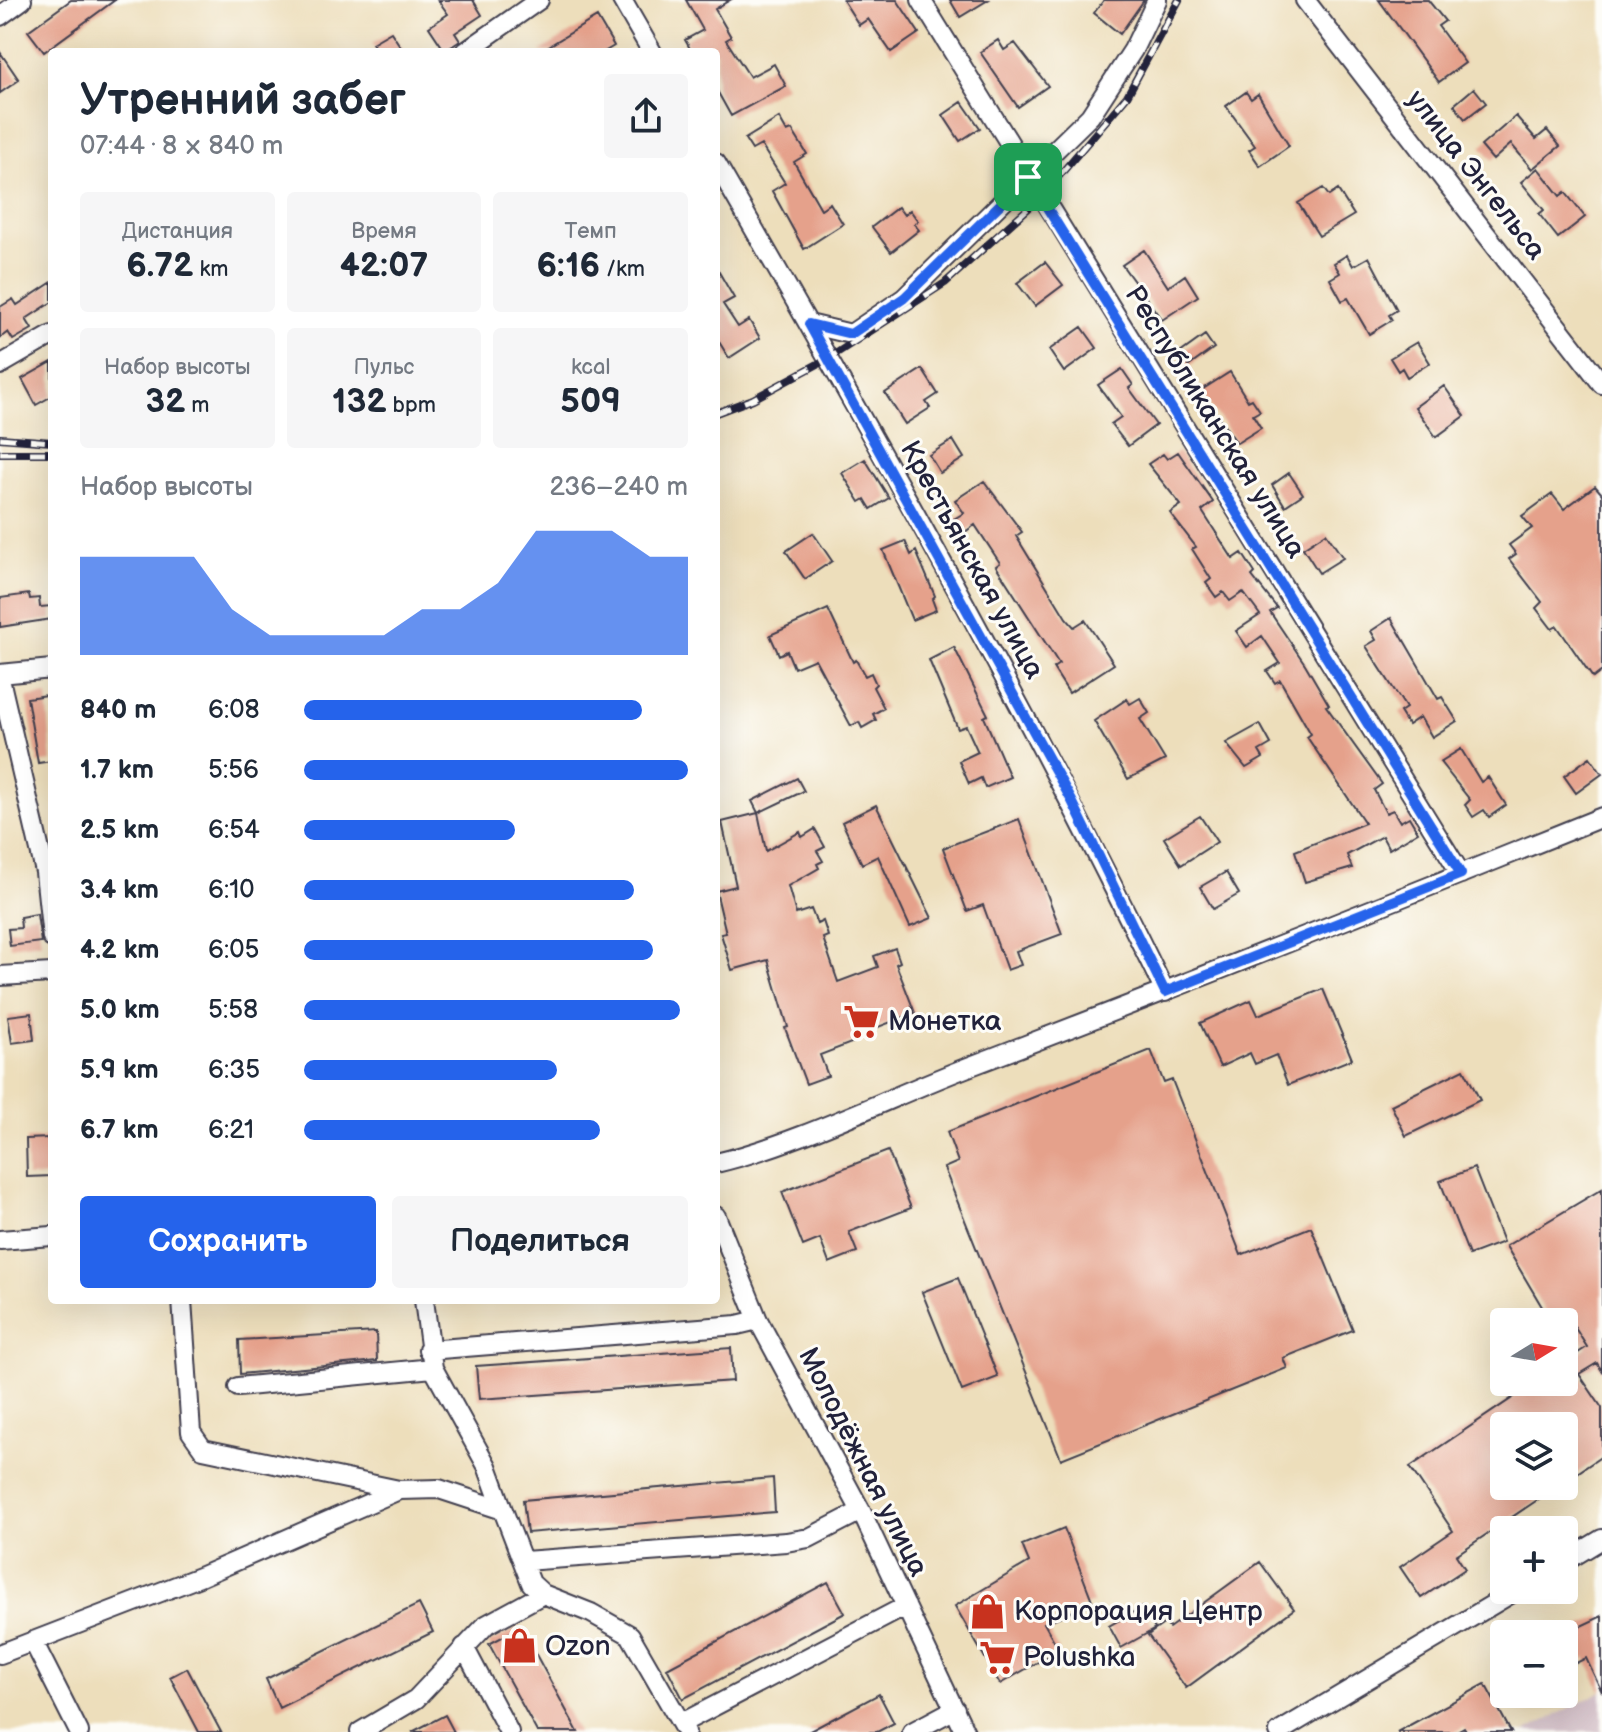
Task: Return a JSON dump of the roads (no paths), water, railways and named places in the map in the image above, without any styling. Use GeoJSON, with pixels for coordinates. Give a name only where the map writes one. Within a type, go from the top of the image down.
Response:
{"type":"FeatureCollection","features":[{"type":"Feature","properties":{"kind":"street"},"geometry":{"type":"LineString","coordinates":[[0,16],[22,0]]}},
{"type":"Feature","properties":{"kind":"street"},"geometry":{"type":"LineString","coordinates":[[471,48],[539,0]]}},
{"type":"Feature","properties":{"kind":"street"},"geometry":{"type":"LineString","coordinates":[[622,0],[650,48]]}},
{"type":"Feature","properties":{"kind":"street","name":"Республиканская улица"},"geometry":{"type":"LineString","coordinates":[[921,0],[1461,874]]}},
{"type":"Feature","properties":{"kind":"street"},"geometry":{"type":"LineString","coordinates":[[809,324],[851,334],[904,298],[1090,116],[1133,50],[1157,0]]}},
{"type":"Feature","properties":{"kind":"street","name":"улица Энгельса"},"geometry":{"type":"LineString","coordinates":[[1305,0],[1602,384]]}},
{"type":"Feature","properties":{"kind":"street","name":"Крестьянская улица"},"geometry":{"type":"LineString","coordinates":[[720,170],[809,324],[1072,801],[1165,992]]}},
{"type":"Feature","properties":{"kind":"street"},"geometry":{"type":"LineString","coordinates":[[0,365],[48,337]]}},
{"type":"Feature","properties":{"kind":"street"},"geometry":{"type":"LineString","coordinates":[[48,670],[0,677],[45,872],[48,900]]}},
{"type":"Feature","properties":{"kind":"street"},"geometry":{"type":"LineString","coordinates":[[720,1162],[753,1154],[889,1097],[1165,992],[1602,817]]}},
{"type":"Feature","properties":{"kind":"street"},"geometry":{"type":"LineString","coordinates":[[0,976],[48,973]]}},
{"type":"Feature","properties":{"kind":"street","name":"Молодёжная улица"},"geometry":{"type":"LineString","coordinates":[[720,1227],[758,1320],[861,1511],[965,1732]]}},
{"type":"Feature","properties":{"kind":"street"},"geometry":{"type":"LineString","coordinates":[[0,1240],[48,1236]]}},
{"type":"Feature","properties":{"kind":"street"},"geometry":{"type":"LineString","coordinates":[[720,1271],[736,1269]]}},
{"type":"Feature","properties":{"kind":"street"},"geometry":{"type":"LineString","coordinates":[[182,1304],[191,1432],[203,1449],[399,1490],[439,1489],[503,1510]]}},
{"type":"Feature","properties":{"kind":"street"},"geometry":{"type":"LineString","coordinates":[[424,1304],[431,1359],[487,1466],[531,1583],[543,1594],[591,1613],[630,1635],[684,1728],[906,1606]]}},
{"type":"Feature","properties":{"kind":"street"},"geometry":{"type":"LineString","coordinates":[[238,1387],[431,1359],[737,1325],[758,1320]]}},
{"type":"Feature","properties":{"kind":"street"},"geometry":{"type":"LineString","coordinates":[[0,1654],[202,1576],[399,1490]]}},
{"type":"Feature","properties":{"kind":"street"},"geometry":{"type":"LineString","coordinates":[[524,1561],[786,1542],[809,1538],[861,1511]]}},
{"type":"Feature","properties":{"kind":"street"},"geometry":{"type":"LineString","coordinates":[[1578,1554],[1602,1539]]}},
{"type":"Feature","properties":{"kind":"street"},"geometry":{"type":"LineString","coordinates":[[360,1732],[416,1699],[496,1617],[543,1594]]}},
{"type":"Feature","properties":{"kind":"street"},"geometry":{"type":"LineString","coordinates":[[1279,1732],[1494,1604]]}},
{"type":"Feature","properties":{"kind":"street"},"geometry":{"type":"LineString","coordinates":[[33,1641],[79,1732]]}},
{"type":"Feature","properties":{"kind":"street"},"geometry":{"type":"LineString","coordinates":[[464,1647],[509,1732]]}},
{"type":"Feature","properties":{"kind":"street"},"geometry":{"type":"LineString","coordinates":[[912,1732],[955,1709]]}},
{"type":"Feature","properties":{"kind":"railway"},"geometry":{"type":"LineString","coordinates":[[720,411],[753,399],[829,358],[945,283],[1042,196],[1127,96],[1179,0]]}},
{"type":"Feature","properties":{"kind":"railway"},"geometry":{"type":"LineString","coordinates":[[0,438],[48,442]]}},
{"type":"Feature","properties":{"kind":"railway"},"geometry":{"type":"LineString","coordinates":[[0,453],[48,453]]}},
{"type":"Feature","properties":{"kind":"place","name":"Монетка"},"geometry":{"type":"Point","coordinates":[862,1021]}},
{"type":"Feature","properties":{"kind":"place","name":"Корпорация Центр"},"geometry":{"type":"Point","coordinates":[988,1611]}},
{"type":"Feature","properties":{"kind":"place","name":"Ozon"},"geometry":{"type":"Point","coordinates":[519,1646]}},
{"type":"Feature","properties":{"kind":"place","name":"Polushka"},"geometry":{"type":"Point","coordinates":[997,1657]}}]}
